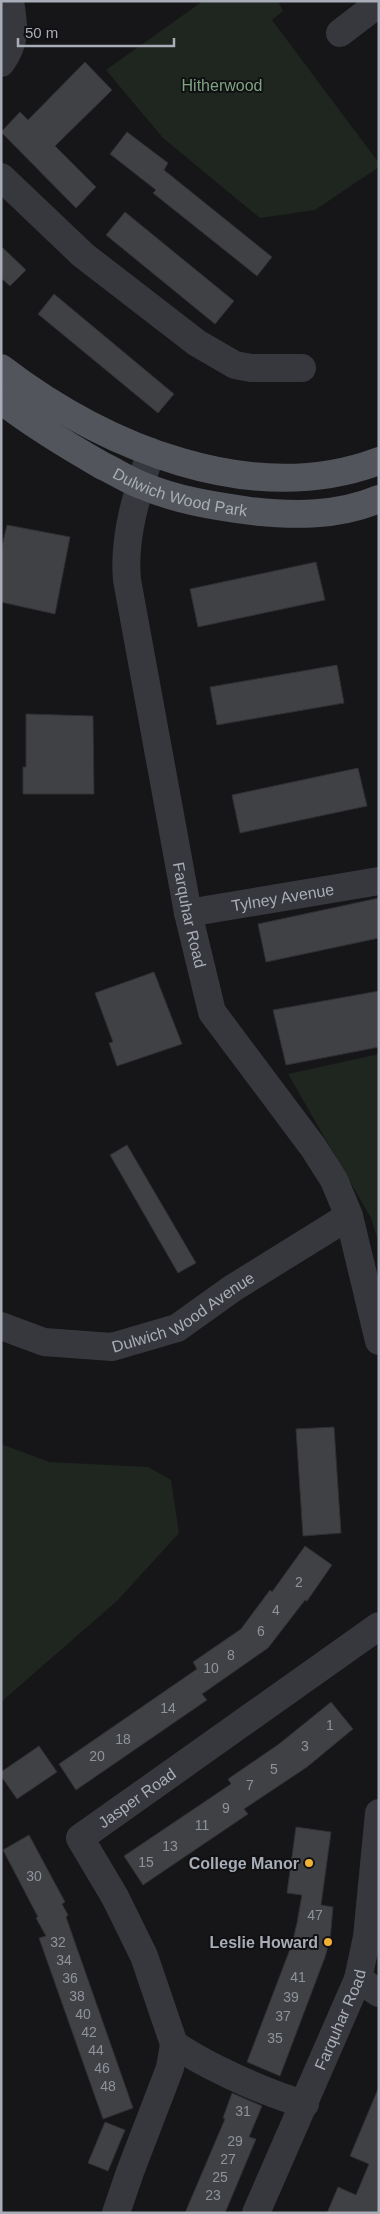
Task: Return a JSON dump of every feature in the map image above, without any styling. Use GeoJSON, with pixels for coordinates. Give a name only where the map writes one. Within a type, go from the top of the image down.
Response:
{"type":"FeatureCollection","features":[{"type":"Feature","properties":{"kind":"main road","name":"Dulwich Wood Park"},"geometry":{"type":"LineString","coordinates":[[1,368],[26,387],[122,440],[151,452],[231,474],[295,478],[349,470],[379,461]]}},
{"type":"Feature","properties":{"kind":"main road","name":"Dulwich Wood Park"},"geometry":{"type":"LineString","coordinates":[[1,400],[51,436],[140,485],[208,505],[284,515],[337,511],[379,499]]}},
{"type":"Feature","properties":{"kind":"street"},"geometry":{"type":"LineString","coordinates":[[1,62],[11,46],[15,28],[10,1]]}},
{"type":"Feature","properties":{"kind":"street"},"geometry":{"type":"LineString","coordinates":[[340,33],[379,3]]}},
{"type":"Feature","properties":{"kind":"street"},"geometry":{"type":"LineString","coordinates":[[1,177],[83,255],[197,343],[235,365],[251,368],[302,368]]}},
{"type":"Feature","properties":{"kind":"street","name":"Farquhar Road"},"geometry":{"type":"LineString","coordinates":[[151,452],[140,485],[126,544],[126,580],[188,913],[212,1012],[314,1147],[334,1180],[349,1216],[379,1341]]}},
{"type":"Feature","properties":{"kind":"street","name":"Tylney Avenue"},"geometry":{"type":"LineString","coordinates":[[188,913],[379,881]]}},
{"type":"Feature","properties":{"kind":"street","name":"Dulwich Wood Avenue"},"geometry":{"type":"LineString","coordinates":[[1,1326],[44,1342],[112,1347],[177,1328],[233,1288],[349,1216]]}},
{"type":"Feature","properties":{"kind":"street","name":"Jasper Road"},"geometry":{"type":"LineString","coordinates":[[116,2213],[170,2068],[174,2044],[144,1956],[115,1897],[80,1838],[379,1626]]}},
{"type":"Feature","properties":{"kind":"street","name":"Farquhar Road"},"geometry":{"type":"LineString","coordinates":[[256,2213],[305,2104],[368,1986],[367,1937],[379,1812]]}},
{"type":"Feature","properties":{"kind":"street"},"geometry":{"type":"LineString","coordinates":[[174,2044],[186,2053],[248,2082],[290,2100],[305,2104]]}},
{"type":"Feature","properties":{"kind":"green space","name":"Hitherwood"},"geometry":{"type":"Polygon","coordinates":[[[203,1],[278,1],[283,11],[272,20],[379,163],[379,167],[315,210],[260,218],[163,138],[106,70],[203,1]]]}},
{"type":"Feature","properties":{"kind":"green space"},"geometry":{"type":"Polygon","coordinates":[[[379,1054],[379,1243],[371,1218],[288,1074],[379,1054]]]}},
{"type":"Feature","properties":{"kind":"green space"},"geometry":{"type":"Polygon","coordinates":[[[1,1444],[49,1462],[148,1467],[171,1480],[179,1533],[117,1601],[1,1702],[1,1444]]]}},
{"type":"Feature","properties":{"kind":"building"},"geometry":{"type":"Polygon","coordinates":[[[85,62],[112,90],[55,146],[96,187],[76,208],[1,132],[20,112],[28,120],[85,62]]]}},
{"type":"Feature","properties":{"kind":"building"},"geometry":{"type":"Polygon","coordinates":[[[127,132],[168,163],[164,170],[272,257],[257,276],[153,193],[156,190],[110,154],[127,132]]]}},
{"type":"Feature","properties":{"kind":"building"},"geometry":{"type":"Polygon","coordinates":[[[125,212],[234,301],[215,324],[106,235],[125,212]]]}},
{"type":"Feature","properties":{"kind":"building"},"geometry":{"type":"Polygon","coordinates":[[[1,246],[26,270],[10,286],[1,278],[1,246]]]}},
{"type":"Feature","properties":{"kind":"building"},"geometry":{"type":"Polygon","coordinates":[[[54,294],[174,394],[158,413],[38,314],[54,294]]]}},
{"type":"Feature","properties":{"kind":"building"},"geometry":{"type":"Polygon","coordinates":[[[7,525],[70,537],[55,614],[1,602],[1,550],[7,525]]]}},
{"type":"Feature","properties":{"kind":"building"},"geometry":{"type":"Polygon","coordinates":[[[316,562],[325,600],[198,627],[190,589],[316,562]]]}},
{"type":"Feature","properties":{"kind":"building"},"geometry":{"type":"Polygon","coordinates":[[[337,665],[344,703],[217,725],[210,687],[337,665]]]}},
{"type":"Feature","properties":{"kind":"building"},"geometry":{"type":"Polygon","coordinates":[[[26,714],[93,716],[94,794],[23,794],[23,767],[26,767],[26,714]]]}},
{"type":"Feature","properties":{"kind":"building"},"geometry":{"type":"Polygon","coordinates":[[[358,768],[367,806],[240,833],[232,795],[358,768]]]}},
{"type":"Feature","properties":{"kind":"building"},"geometry":{"type":"Polygon","coordinates":[[[379,898],[379,938],[266,962],[258,924],[379,898]]]}},
{"type":"Feature","properties":{"kind":"building"},"geometry":{"type":"Polygon","coordinates":[[[154,972],[182,1044],[117,1066],[109,1043],[113,1042],[95,993],[154,972]]]}},
{"type":"Feature","properties":{"kind":"building"},"geometry":{"type":"Polygon","coordinates":[[[379,991],[379,1047],[286,1065],[273,1010],[379,991]]]}},
{"type":"Feature","properties":{"kind":"building"},"geometry":{"type":"Polygon","coordinates":[[[127,1145],[196,1263],[178,1273],[110,1155],[127,1145]]]}},
{"type":"Feature","properties":{"kind":"building"},"geometry":{"type":"Polygon","coordinates":[[[334,1427],[341,1533],[303,1536],[296,1429],[334,1427]]]}},
{"type":"Feature","properties":{"kind":"building"},"geometry":{"type":"Polygon","coordinates":[[[305,1546],[332,1565],[307,1601],[305,1600],[268,1648],[202,1694],[207,1700],[76,1790],[59,1764],[197,1669],[193,1662],[241,1629],[270,1590],[272,1592],[305,1546]]]}},
{"type":"Feature","properties":{"kind":"building"},"geometry":{"type":"Polygon","coordinates":[[[331,1702],[353,1729],[307,1767],[244,1809],[248,1814],[143,1885],[124,1856],[231,1784],[228,1779],[279,1744],[331,1702]]]}},
{"type":"Feature","properties":{"kind":"building"},"geometry":{"type":"Polygon","coordinates":[[[39,1746],[57,1772],[17,1799],[1,1776],[1,1772],[39,1746]]]}},
{"type":"Feature","properties":{"kind":"building"},"geometry":{"type":"Polygon","coordinates":[[[296,1827],[331,1832],[321,1905],[333,1907],[330,1940],[325,1957],[280,2076],[247,2062],[292,1944],[297,1923],[302,1895],[287,1893],[296,1827]]]}},
{"type":"Feature","properties":{"kind":"building"},"geometry":{"type":"Polygon","coordinates":[[[29,1835],[65,1902],[62,1904],[68,1915],[66,1917],[133,2108],[103,2119],[39,1938],[46,1936],[3,1850],[29,1835]]]}},
{"type":"Feature","properties":{"kind":"building"},"geometry":{"type":"Polygon","coordinates":[[[378,2089],[379,2213],[327,2213],[338,2187],[356,2195],[369,2164],[350,2156],[378,2089]]]}},
{"type":"Feature","properties":{"kind":"building"},"geometry":{"type":"Polygon","coordinates":[[[232,2093],[262,2106],[249,2137],[256,2139],[225,2213],[185,2213],[225,2119],[223,2118],[232,2093]]]}},
{"type":"Feature","properties":{"kind":"building"},"geometry":{"type":"Polygon","coordinates":[[[105,2122],[125,2130],[108,2171],[88,2163],[105,2122]]]}},
{"type":"Feature","properties":{"kind":"place","name":"College Manor"},"geometry":{"type":"Point","coordinates":[309,1863]}},
{"type":"Feature","properties":{"kind":"place","name":"Leslie Howard"},"geometry":{"type":"Point","coordinates":[328,1942]}}]}
